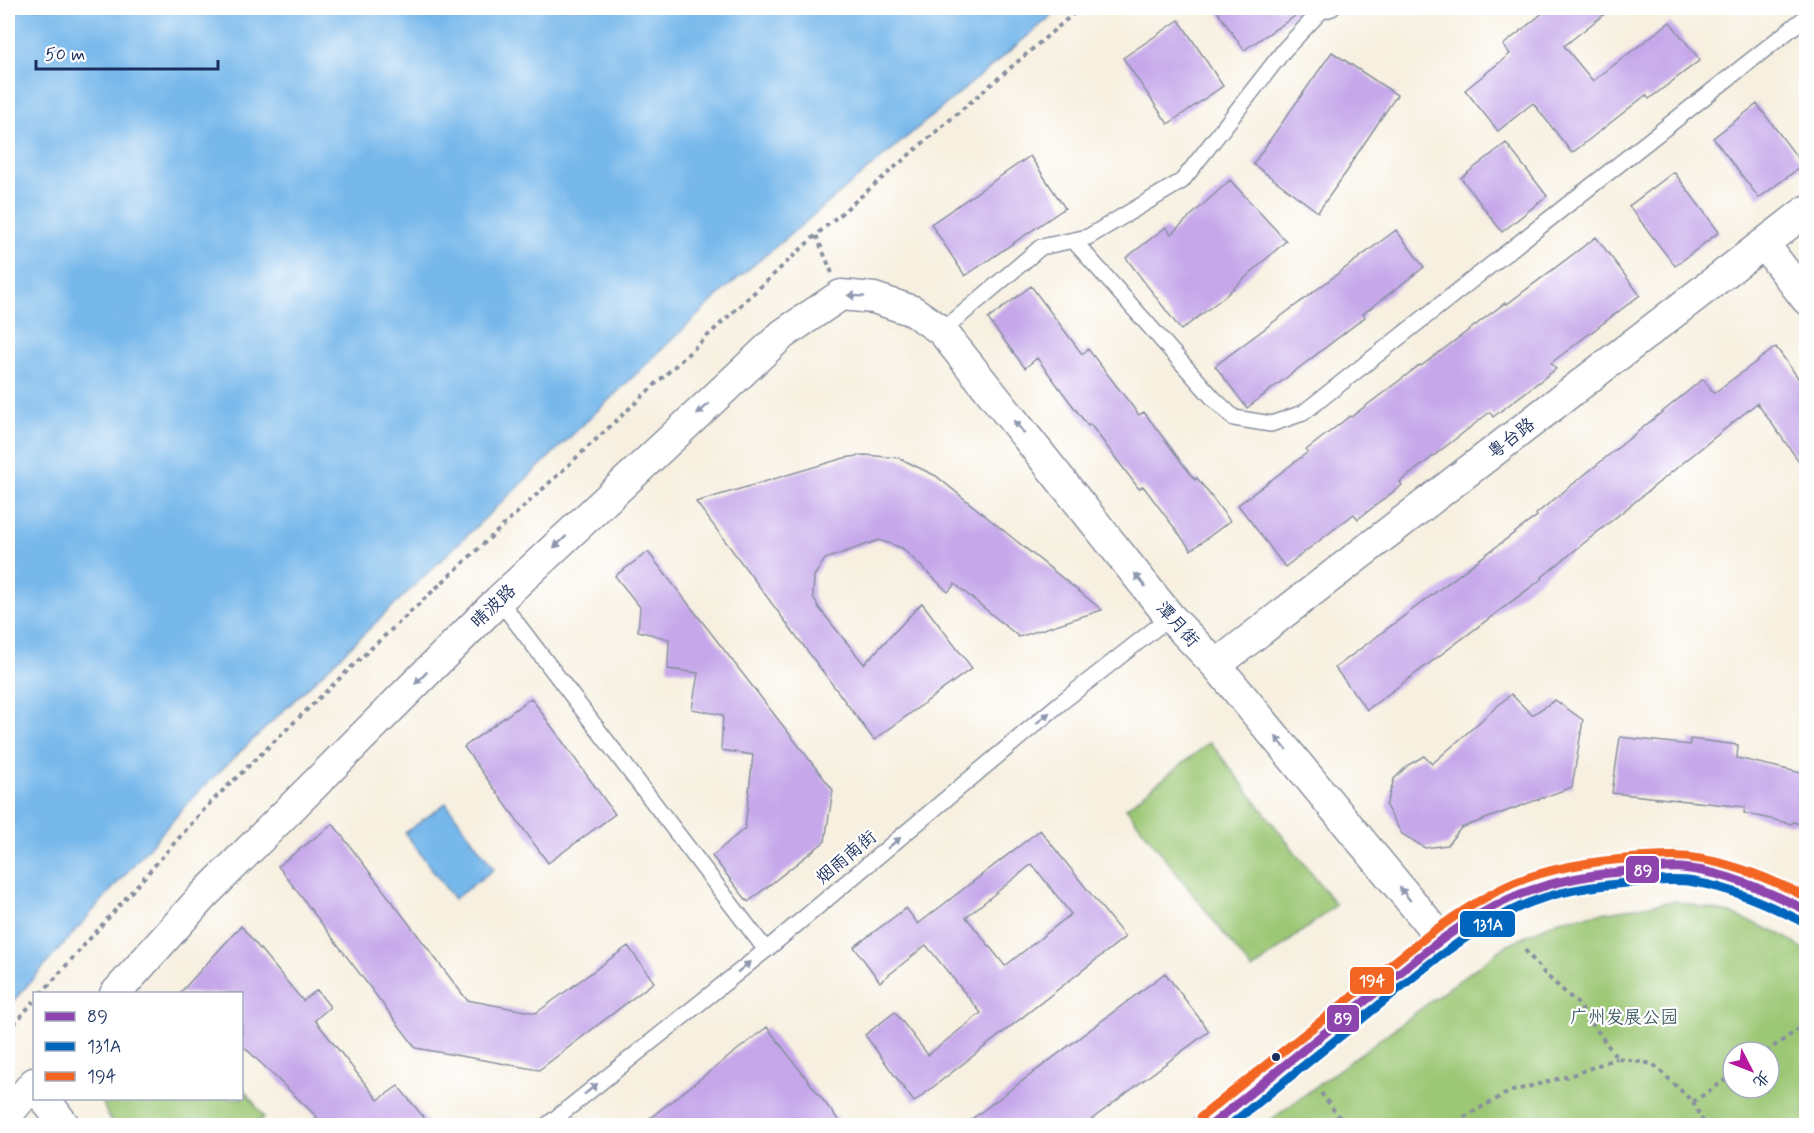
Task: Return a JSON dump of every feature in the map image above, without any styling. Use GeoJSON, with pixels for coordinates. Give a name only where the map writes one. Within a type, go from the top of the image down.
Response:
{"type":"FeatureCollection","features":[{"type":"Feature","properties":{"kind":"main road"},"geometry":{"type":"LineString","coordinates":[[1209,1125],[1442,939],[1511,898],[1560,881],[1615,872],[1681,868],[1739,880],[1782,897],[1806,910]]}},
{"type":"Feature","properties":{"kind":"street","name":"粤台路"},"geometry":{"type":"LineString","coordinates":[[1216,665],[1806,211]]}},
{"type":"Feature","properties":{"kind":"street"},"geometry":{"type":"LineString","coordinates":[[1764,244],[1806,299]]}},
{"type":"Feature","properties":{"kind":"street","name":"潭月街"},"geometry":{"type":"LineString","coordinates":[[841,295],[874,298],[913,311],[942,331],[1170,617],[1216,665],[1442,939]]}},
{"type":"Feature","properties":{"kind":"street","name":"晴波路"},"geometry":{"type":"LineString","coordinates":[[116,992],[202,897],[499,600],[783,334],[841,295]]}},
{"type":"Feature","properties":{"kind":"street"},"geometry":{"type":"LineString","coordinates":[[8,1113],[33,1091]]}},
{"type":"Feature","properties":{"kind":"street"},"geometry":{"type":"LineString","coordinates":[[46,1100],[65,1125]]}},
{"type":"Feature","properties":{"kind":"lane"},"geometry":{"type":"LineString","coordinates":[[942,331],[1041,246],[1088,237],[1182,181],[1285,49],[1320,12],[1332,8]]}},
{"type":"Feature","properties":{"kind":"lane"},"geometry":{"type":"LineString","coordinates":[[1074,241],[1213,399],[1234,418],[1270,424],[1303,413],[1806,17]]}},
{"type":"Feature","properties":{"kind":"lane"},"geometry":{"type":"LineString","coordinates":[[499,600],[765,950]]}},
{"type":"Feature","properties":{"kind":"lane","name":"烟雨南街"},"geometry":{"type":"LineString","coordinates":[[546,1125],[765,950],[1058,705],[1170,617]]}},
{"type":"Feature","properties":{"kind":"path"},"geometry":{"type":"LineString","coordinates":[[42,992],[217,797],[382,639],[816,235],[1080,8]]}},
{"type":"Feature","properties":{"kind":"path"},"geometry":{"type":"LineString","coordinates":[[816,235],[841,295]]}},
{"type":"Feature","properties":{"kind":"path"},"geometry":{"type":"LineString","coordinates":[[1525,950],[1545,974],[1576,1003],[1617,1058]]}},
{"type":"Feature","properties":{"kind":"path"},"geometry":{"type":"LineString","coordinates":[[8,1031],[33,1002]]}},
{"type":"Feature","properties":{"kind":"path"},"geometry":{"type":"LineString","coordinates":[[1781,1042],[1806,1024]]}},
{"type":"Feature","properties":{"kind":"path"},"geometry":{"type":"LineString","coordinates":[[1448,1125],[1509,1092],[1572,1075],[1617,1058],[1653,1064],[1693,1102],[1705,1125]]}},
{"type":"Feature","properties":{"kind":"path"},"geometry":{"type":"LineString","coordinates":[[1693,1102],[1721,1083]]}},
{"type":"Feature","properties":{"kind":"path"},"geometry":{"type":"LineString","coordinates":[[1321,1093],[1346,1125]]}},
{"type":"Feature","properties":{"kind":"path"},"geometry":{"type":"LineString","coordinates":[[1332,1125],[1341,1119]]}},
{"type":"Feature","properties":{"kind":"green space"},"geometry":{"type":"Polygon","coordinates":[[[1210,742],[1336,905],[1252,970],[1126,808],[1210,742]]]}},
{"type":"Feature","properties":{"kind":"green space","name":"广州发展公园"},"geometry":{"type":"Polygon","coordinates":[[[1674,901],[1730,913],[1782,935],[1806,951],[1806,1125],[1264,1125],[1507,945],[1559,920],[1674,901]]]}},
{"type":"Feature","properties":{"kind":"green space"},"geometry":{"type":"Polygon","coordinates":[[[243,1088],[264,1117],[256,1125],[116,1125],[108,1116],[101,1100],[243,1100],[243,1088]]]}},
{"type":"Feature","properties":{"kind":"water"},"geometry":{"type":"Polygon","coordinates":[[[8,8],[1061,8],[724,290],[195,795],[8,1007],[8,8]]]}},
{"type":"Feature","properties":{"kind":"water"},"geometry":{"type":"Polygon","coordinates":[[[446,803],[494,869],[454,899],[405,833],[446,803]]]}},
{"type":"Feature","properties":{"kind":"building"},"geometry":{"type":"Polygon","coordinates":[[[1215,8],[1307,8],[1244,50],[1215,8]]]}},
{"type":"Feature","properties":{"kind":"building"},"geometry":{"type":"Polygon","coordinates":[[[1549,8],[1612,8],[1564,46],[1593,81],[1670,22],[1700,60],[1649,99],[1646,95],[1572,153],[1533,103],[1498,131],[1465,90],[1510,54],[1503,45],[1549,8]]]}},
{"type":"Feature","properties":{"kind":"building"},"geometry":{"type":"Polygon","coordinates":[[[1179,20],[1223,86],[1168,124],[1123,58],[1179,20]]]}},
{"type":"Feature","properties":{"kind":"building"},"geometry":{"type":"Polygon","coordinates":[[[1332,52],[1397,95],[1318,212],[1253,164],[1332,52]]]}},
{"type":"Feature","properties":{"kind":"building"},"geometry":{"type":"Polygon","coordinates":[[[1757,104],[1803,165],[1759,198],[1713,138],[1757,104]]]}},
{"type":"Feature","properties":{"kind":"building"},"geometry":{"type":"Polygon","coordinates":[[[1506,143],[1547,196],[1502,232],[1461,178],[1506,143]]]}},
{"type":"Feature","properties":{"kind":"building"},"geometry":{"type":"Polygon","coordinates":[[[1030,156],[1065,208],[965,276],[931,224],[1030,156]]]}},
{"type":"Feature","properties":{"kind":"building"},"geometry":{"type":"Polygon","coordinates":[[[1674,172],[1719,232],[1675,266],[1629,206],[1674,172]]]}},
{"type":"Feature","properties":{"kind":"building"},"geometry":{"type":"Polygon","coordinates":[[[1230,180],[1286,241],[1224,297],[1181,330],[1126,258],[1166,227],[1171,234],[1230,180]]]}},
{"type":"Feature","properties":{"kind":"building"},"geometry":{"type":"Polygon","coordinates":[[[1396,230],[1424,267],[1363,314],[1365,317],[1247,408],[1215,366],[1396,230]]]}},
{"type":"Feature","properties":{"kind":"building"},"geometry":{"type":"Polygon","coordinates":[[[1596,237],[1640,295],[1551,363],[1556,369],[1493,417],[1490,412],[1400,482],[1402,485],[1358,519],[1354,514],[1285,567],[1238,505],[1308,452],[1306,450],[1350,416],[1505,303],[1507,304],[1596,237]]]}},
{"type":"Feature","properties":{"kind":"building"},"geometry":{"type":"Polygon","coordinates":[[[1031,286],[1082,354],[1088,349],[1139,415],[1144,412],[1195,480],[1197,478],[1230,521],[1191,550],[1143,486],[1139,489],[1090,424],[1088,426],[1037,358],[1025,368],[988,319],[1031,286]]]}},
{"type":"Feature","properties":{"kind":"building"},"geometry":{"type":"Polygon","coordinates":[[[1776,347],[1806,389],[1806,471],[1757,403],[1543,578],[1367,710],[1335,668],[1537,516],[1536,514],[1703,379],[1714,393],[1776,347]]]}},
{"type":"Feature","properties":{"kind":"building"},"geometry":{"type":"Polygon","coordinates":[[[865,455],[899,458],[936,476],[1102,610],[1019,637],[955,584],[948,592],[902,548],[879,540],[825,559],[814,576],[813,596],[819,608],[864,664],[922,603],[972,668],[874,740],[696,502],[844,458],[865,455]]]}},
{"type":"Feature","properties":{"kind":"building"},"geometry":{"type":"Polygon","coordinates":[[[648,552],[833,790],[825,841],[748,902],[712,856],[745,828],[753,755],[721,750],[723,715],[692,709],[698,673],[668,669],[669,639],[638,631],[640,607],[615,576],[648,552]]]}},
{"type":"Feature","properties":{"kind":"building"},"geometry":{"type":"Polygon","coordinates":[[[1511,694],[1532,715],[1555,700],[1583,720],[1572,787],[1461,828],[1447,845],[1425,848],[1402,834],[1386,806],[1394,779],[1408,765],[1424,756],[1432,764],[1511,694]]]}},
{"type":"Feature","properties":{"kind":"building"},"geometry":{"type":"Polygon","coordinates":[[[531,698],[615,814],[548,863],[464,747],[531,698]]]}},
{"type":"Feature","properties":{"kind":"building"},"geometry":{"type":"Polygon","coordinates":[[[1620,737],[1690,745],[1690,739],[1738,745],[1737,758],[1806,774],[1806,826],[1744,813],[1745,807],[1612,793],[1620,737]]]}},
{"type":"Feature","properties":{"kind":"building"},"geometry":{"type":"Polygon","coordinates":[[[333,824],[467,1000],[536,1013],[628,946],[654,982],[539,1070],[416,1048],[278,866],[333,824]]]}},
{"type":"Feature","properties":{"kind":"building"},"geometry":{"type":"Polygon","coordinates":[[[1040,830],[1125,937],[914,1102],[865,1035],[895,1012],[928,1055],[981,1013],[926,945],[880,982],[854,947],[906,908],[918,924],[1040,830]],[[1032,864],[966,917],[1005,966],[1071,914],[1032,864]]]}},
{"type":"Feature","properties":{"kind":"building"},"geometry":{"type":"Polygon","coordinates":[[[241,926],[303,1001],[317,990],[330,1007],[315,1020],[378,1100],[398,1086],[430,1125],[308,1125],[317,1117],[243,1046],[243,992],[181,992],[241,926]]]}},
{"type":"Feature","properties":{"kind":"building"},"geometry":{"type":"Polygon","coordinates":[[[1165,973],[1209,1031],[1084,1125],[964,1125],[1165,973]]]}},
{"type":"Feature","properties":{"kind":"building"},"geometry":{"type":"Polygon","coordinates":[[[767,1027],[842,1125],[641,1125],[767,1027]]]}},
{"type":"Feature","properties":{"kind":"transit line","name":"194"},"geometry":{"type":"LineString","coordinates":[[1201,1117],[1443,925],[1501,889],[1533,876],[1602,861],[1684,857],[1742,869],[1806,897]]}},
{"type":"Feature","properties":{"kind":"transit line","name":"89"},"geometry":{"type":"LineString","coordinates":[[1210,1126],[1434,945],[1489,909],[1525,892],[1591,875],[1682,868],[1730,878],[1761,889],[1806,910]]}},
{"type":"Feature","properties":{"kind":"transit line","name":"131A"},"geometry":{"type":"LineString","coordinates":[[1229,1126],[1440,956],[1493,921],[1542,898],[1607,885],[1687,881],[1736,892],[1801,921]]}}]}
